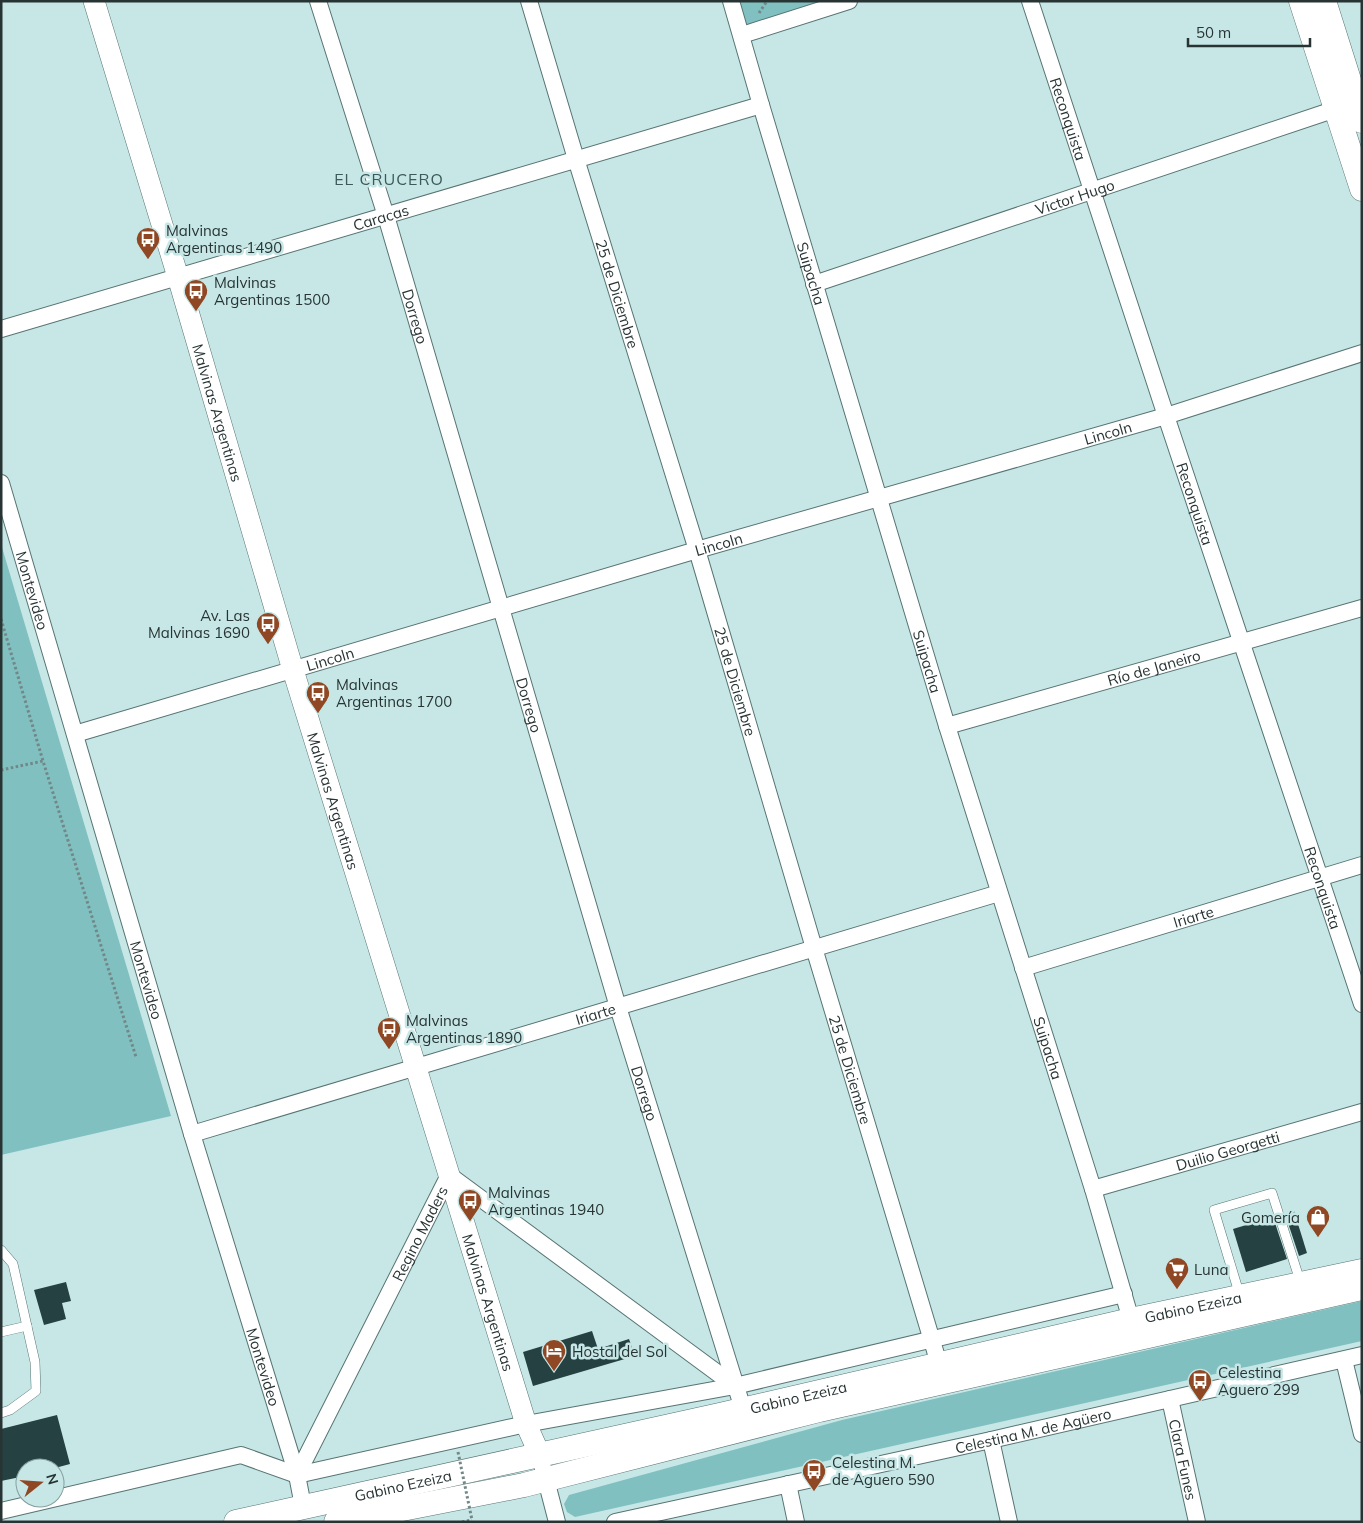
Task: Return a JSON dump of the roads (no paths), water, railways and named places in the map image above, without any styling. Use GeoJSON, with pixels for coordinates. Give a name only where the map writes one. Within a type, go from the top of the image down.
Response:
{"type":"FeatureCollection","features":[{"type":"Feature","properties":{"kind":"main road"},"geometry":{"type":"LineString","coordinates":[[1301,1],[1362,189]]}},
{"type":"Feature","properties":{"kind":"main road"},"geometry":{"type":"LineString","coordinates":[[1324,1],[1356,85],[1362,121]]}},
{"type":"Feature","properties":{"kind":"main road","name":"Gabino Ezeiza"},"geometry":{"type":"LineString","coordinates":[[236,1522],[1131,1320],[1362,1271]]}},
{"type":"Feature","properties":{"kind":"main road","name":"Gabino Ezeiza"},"geometry":{"type":"LineString","coordinates":[[336,1522],[546,1480],[818,1410],[1362,1288]]}},
{"type":"Feature","properties":{"kind":"street","name":"Malvinas Argentinas"},"geometry":{"type":"LineString","coordinates":[[94,1],[178,277],[293,670],[526,1424],[539,1453]]}},
{"type":"Feature","properties":{"kind":"street","name":"Dorrego"},"geometry":{"type":"LineString","coordinates":[[318,1],[386,216],[618,1007],[742,1409]]}},
{"type":"Feature","properties":{"kind":"street","name":"25 de Diciembre"},"geometry":{"type":"LineString","coordinates":[[529,1],[697,550],[939,1364]]}},
{"type":"Feature","properties":{"kind":"street","name":"Suipacha"},"geometry":{"type":"LineString","coordinates":[[731,1],[760,105],[946,726],[1093,1189],[1131,1320]]}},
{"type":"Feature","properties":{"kind":"street"},"geometry":{"type":"LineString","coordinates":[[742,35],[849,1]]}},
{"type":"Feature","properties":{"kind":"street","name":"Reconquista"},"geometry":{"type":"LineString","coordinates":[[1030,1],[1240,642],[1362,1004]]}},
{"type":"Feature","properties":{"kind":"street","name":"Caracas"},"geometry":{"type":"LineString","coordinates":[[1,329],[760,105]]}},
{"type":"Feature","properties":{"kind":"street","name":"Victor Hugo"},"geometry":{"type":"LineString","coordinates":[[814,284],[1336,110]]}},
{"type":"Feature","properties":{"kind":"street","name":"Lincoln"},"geometry":{"type":"LineString","coordinates":[[75,734],[697,550],[1166,416],[1362,353]]}},
{"type":"Feature","properties":{"kind":"street","name":"Montevideo"},"geometry":{"type":"LineString","coordinates":[[1,482],[192,1134],[297,1475],[303,1506]]}},
{"type":"Feature","properties":{"kind":"street","name":"Río de Janeiro"},"geometry":{"type":"LineString","coordinates":[[946,726],[1362,608]]}},
{"type":"Feature","properties":{"kind":"street","name":"Iriarte"},"geometry":{"type":"LineString","coordinates":[[1023,968],[1362,865]]}},
{"type":"Feature","properties":{"kind":"street","name":"Iriarte"},"geometry":{"type":"LineString","coordinates":[[192,1134],[1000,893]]}},
{"type":"Feature","properties":{"kind":"street","name":"Duilio Georgetti"},"geometry":{"type":"LineString","coordinates":[[1093,1189],[1361,1116]]}},
{"type":"Feature","properties":{"kind":"street","name":"Regino Maders"},"geometry":{"type":"LineString","coordinates":[[297,1475],[449,1175],[735,1386]]}},
{"type":"Feature","properties":{"kind":"street"},"geometry":{"type":"LineString","coordinates":[[1,1511],[242,1455],[297,1475],[526,1424],[735,1386],[1124,1294]]}},
{"type":"Feature","properties":{"kind":"street","name":"Celestina M. de Agüero"},"geometry":{"type":"LineString","coordinates":[[615,1522],[991,1440],[1362,1355]]}},
{"type":"Feature","properties":{"kind":"street"},"geometry":{"type":"LineString","coordinates":[[1344,1360],[1362,1434]]}},
{"type":"Feature","properties":{"kind":"street","name":"Clara Funes"},"geometry":{"type":"LineString","coordinates":[[1170,1399],[1196,1522]]}},
{"type":"Feature","properties":{"kind":"street"},"geometry":{"type":"LineString","coordinates":[[991,1440],[1009,1522]]}},
{"type":"Feature","properties":{"kind":"street"},"geometry":{"type":"LineString","coordinates":[[539,1453],[557,1522]]}},
{"type":"Feature","properties":{"kind":"street"},"geometry":{"type":"LineString","coordinates":[[788,1484],[796,1522]]}},
{"type":"Feature","properties":{"kind":"lane"},"geometry":{"type":"LineString","coordinates":[[1240,1297],[1214,1210],[1272,1193],[1301,1284]]}},
{"type":"Feature","properties":{"kind":"lane"},"geometry":{"type":"LineString","coordinates":[[1,1250],[13,1264],[35,1362],[36,1391],[10,1410],[1,1413]]}},
{"type":"Feature","properties":{"kind":"lane"},"geometry":{"type":"LineString","coordinates":[[1,1332],[27,1326]]}},
{"type":"Feature","properties":{"kind":"place","name":"Malvinas Argentinas 1490"},"geometry":{"type":"Point","coordinates":[148,260]}},
{"type":"Feature","properties":{"kind":"place","name":"Malvinas Argentinas 1500"},"geometry":{"type":"Point","coordinates":[196,312]}},
{"type":"Feature","properties":{"kind":"place","name":"Av. Las Malvinas 1690"},"geometry":{"type":"Point","coordinates":[268,645]}},
{"type":"Feature","properties":{"kind":"place","name":"Malvinas Argentinas 1700"},"geometry":{"type":"Point","coordinates":[318,714]}},
{"type":"Feature","properties":{"kind":"place","name":"Malvinas Argentinas 1890"},"geometry":{"type":"Point","coordinates":[389,1050]}},
{"type":"Feature","properties":{"kind":"place","name":"Malvinas Argentinas 1940"},"geometry":{"type":"Point","coordinates":[470,1222]}},
{"type":"Feature","properties":{"kind":"place","name":"Gomería"},"geometry":{"type":"Point","coordinates":[1318,1238]}},
{"type":"Feature","properties":{"kind":"place","name":"Luna"},"geometry":{"type":"Point","coordinates":[1177,1290]}},
{"type":"Feature","properties":{"kind":"place","name":"Hostal del Sol"},"geometry":{"type":"Point","coordinates":[554,1372]}},
{"type":"Feature","properties":{"kind":"place","name":"Celestina Aguero 299"},"geometry":{"type":"Point","coordinates":[1200,1402]}},
{"type":"Feature","properties":{"kind":"place","name":"Celestina M. de Aguero 590"},"geometry":{"type":"Point","coordinates":[814,1492]}},
{"type":"Feature","properties":{"kind":"district","name":"EL CRUCERO"},"geometry":{"type":"Point","coordinates":[389,179]}}]}
